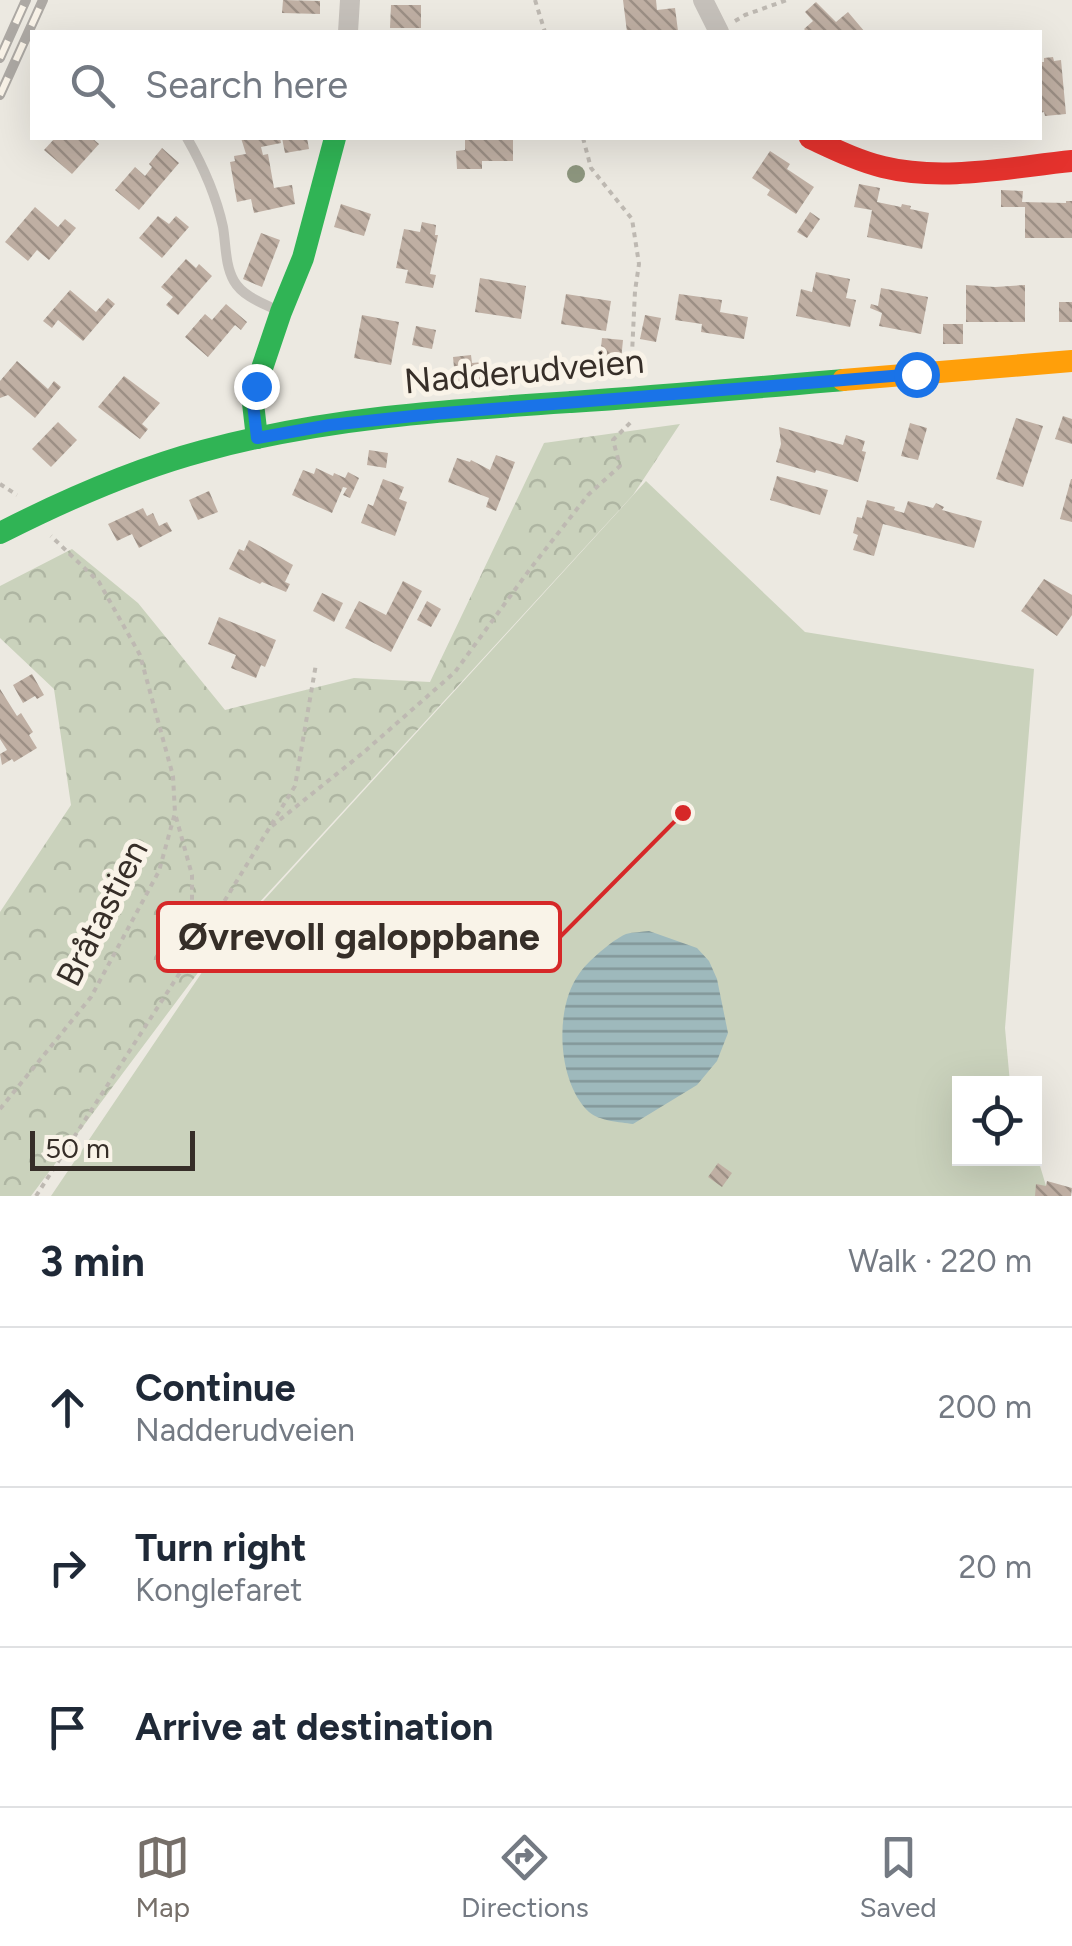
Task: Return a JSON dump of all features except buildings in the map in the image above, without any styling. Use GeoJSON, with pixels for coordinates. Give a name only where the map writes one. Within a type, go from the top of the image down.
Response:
{"type":"FeatureCollection","features":[{"type":"Feature","properties":{"kind":"main road"},"geometry":{"type":"LineString","coordinates":[[257,438],[253,404],[256,386],[303,258],[334,140]]}},
{"type":"Feature","properties":{"kind":"main road"},"geometry":{"type":"LineString","coordinates":[[814,140],[850,156],[898,170],[947,172],[1072,160]]}},
{"type":"Feature","properties":{"kind":"main road","name":"Nadderudveien"},"geometry":{"type":"LineString","coordinates":[[0,533],[130,474],[209,449],[346,423],[1072,361]]}},
{"type":"Feature","properties":{"kind":"street"},"geometry":{"type":"LineString","coordinates":[[348,30],[350,0]]}},
{"type":"Feature","properties":{"kind":"street"},"geometry":{"type":"LineString","coordinates":[[703,0],[718,30]]}},
{"type":"Feature","properties":{"kind":"lane"},"geometry":{"type":"LineString","coordinates":[[189,140],[206,171],[236,285],[281,312]]}},
{"type":"Feature","properties":{"kind":"path"},"geometry":{"type":"LineString","coordinates":[[536,0],[544,30]]}},
{"type":"Feature","properties":{"kind":"path"},"geometry":{"type":"LineString","coordinates":[[722,30],[745,15],[788,0]]}},
{"type":"Feature","properties":{"kind":"path"},"geometry":{"type":"LineString","coordinates":[[584,140],[592,168],[632,219],[639,264],[630,380]]}},
{"type":"Feature","properties":{"kind":"path"},"geometry":{"type":"LineString","coordinates":[[269,828],[455,672],[588,495],[620,466],[613,440],[638,415],[620,417]]}},
{"type":"Feature","properties":{"kind":"path"},"geometry":{"type":"LineString","coordinates":[[40,539],[58,528]]}},
{"type":"Feature","properties":{"kind":"path","name":"Bråtastien"},"geometry":{"type":"LineString","coordinates":[[0,1110],[91,997],[159,871],[175,813],[172,776],[140,655],[99,582],[49,534]]}},
{"type":"Feature","properties":{"kind":"path"},"geometry":{"type":"LineString","coordinates":[[36,1196],[295,786],[316,664]]}},
{"type":"Feature","properties":{"kind":"path"},"geometry":{"type":"LineString","coordinates":[[175,813],[192,875],[192,954]]}},
{"type":"Feature","properties":{"kind":"green space"},"geometry":{"type":"Polygon","coordinates":[[[680,424],[633,495],[212,954],[31,1196],[0,1196],[0,912],[71,805],[54,689],[0,638],[0,586],[72,549],[138,603],[225,710],[354,678],[430,682],[544,443],[680,424]]]}},
{"type":"Feature","properties":{"kind":"green space"},"geometry":{"type":"Polygon","coordinates":[[[646,481],[805,632],[1034,669],[1005,1028],[1009,1076],[952,1076],[952,1166],[1040,1166],[1049,1196],[51,1196],[213,956],[646,481]]]}},
{"type":"Feature","properties":{"kind":"water"},"geometry":{"type":"Polygon","coordinates":[[[649,931],[697,948],[709,961],[717,979],[728,1033],[717,1061],[697,1085],[633,1124],[610,1121],[589,1112],[570,1083],[563,1044],[566,1006],[579,974],[607,946],[629,933],[649,931]]]}},
{"type":"Feature","properties":{"kind":"railway"},"geometry":{"type":"LineString","coordinates":[[0,58],[26,0]]}},
{"type":"Feature","properties":{"kind":"railway"},"geometry":{"type":"LineString","coordinates":[[0,95],[43,0]]}},
{"type":"Feature","properties":{"kind":"traffic: fast"},"geometry":{"type":"LineString","coordinates":[[257,438],[253,403],[256,386],[303,258],[334,140]]}},
{"type":"Feature","properties":{"kind":"traffic: fast"},"geometry":{"type":"LineString","coordinates":[[0,533],[150,467],[294,431],[432,412],[843,380]]}},
{"type":"Feature","properties":{"kind":"traffic: slow"},"geometry":{"type":"LineString","coordinates":[[843,380],[1072,361]]}},
{"type":"Feature","properties":{"kind":"traffic: jam"},"geometry":{"type":"LineString","coordinates":[[815,140],[883,167],[930,173],[978,172],[1072,161]]}},
{"type":"Feature","properties":{"kind":"place","name":"Øvrevoll galoppbane"},"geometry":{"type":"Point","coordinates":[683,813]}},
{"type":"Feature","properties":{"kind":"route"},"geometry":{"type":"LineString","coordinates":[[256,386],[253,404],[257,438],[292,430],[432,414],[916,374]]}}]}
